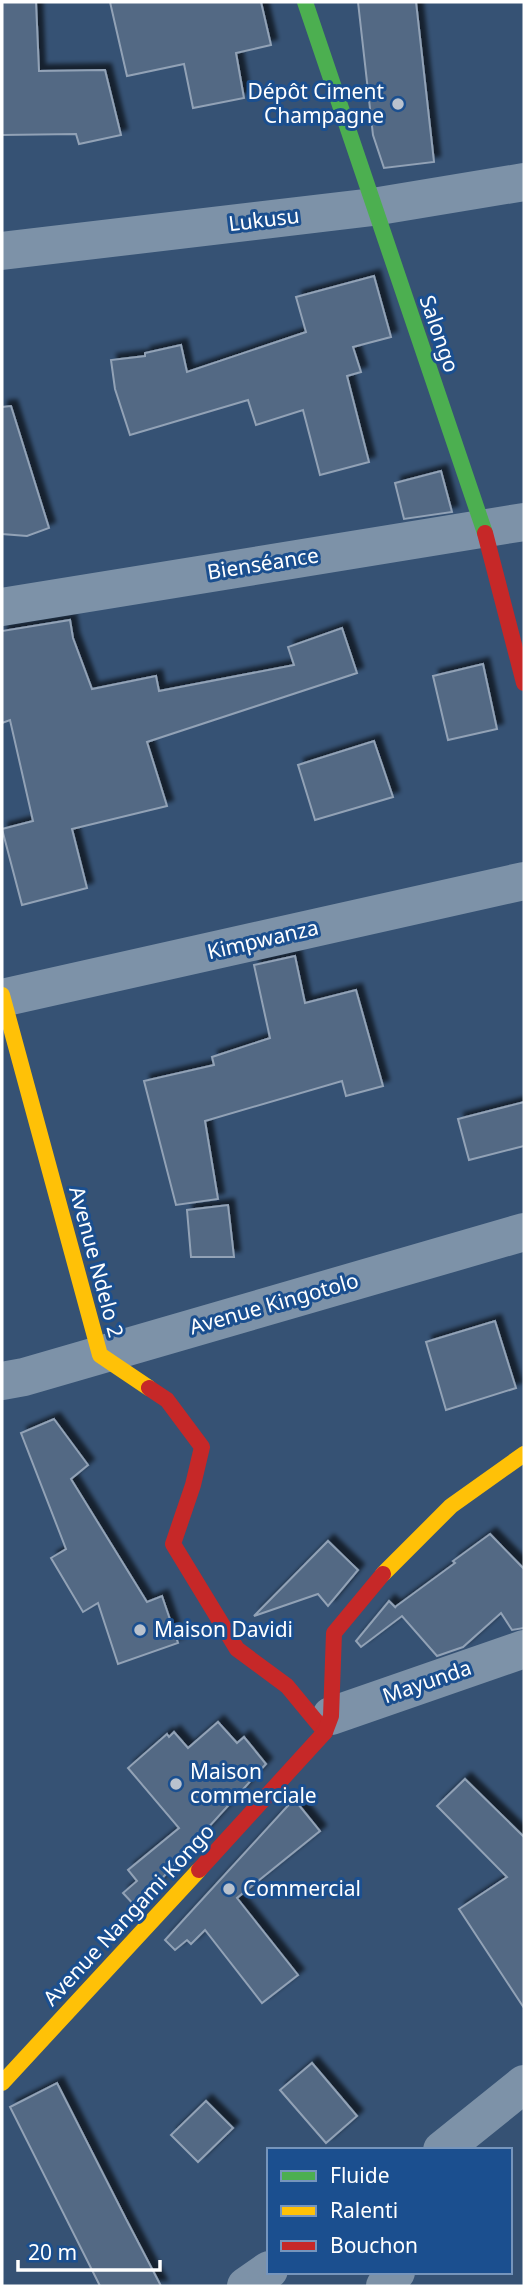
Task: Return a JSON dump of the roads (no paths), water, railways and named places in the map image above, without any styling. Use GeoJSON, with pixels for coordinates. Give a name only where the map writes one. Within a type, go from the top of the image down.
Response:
{"type":"FeatureCollection","features":[{"type":"Feature","properties":{"kind":"street","name":"Salongo"},"geometry":{"type":"LineString","coordinates":[[305,2],[484,529],[524,683]]}},
{"type":"Feature","properties":{"kind":"street","name":"Lukusu"},"geometry":{"type":"LineString","coordinates":[[2,251],[373,207],[524,181]]}},
{"type":"Feature","properties":{"kind":"street","name":"Bienséance"},"geometry":{"type":"LineString","coordinates":[[2,607],[524,522]]}},
{"type":"Feature","properties":{"kind":"street","name":"Kimpwanza"},"geometry":{"type":"LineString","coordinates":[[2,997],[524,881]]}},
{"type":"Feature","properties":{"kind":"street","name":"Avenue Ndelo 2"},"geometry":{"type":"LineString","coordinates":[[2,997],[100,1355],[167,1400],[202,1447],[193,1485],[173,1544],[237,1649],[287,1686],[328,1724]]}},
{"type":"Feature","properties":{"kind":"street","name":"Avenue Kingotolo"},"geometry":{"type":"LineString","coordinates":[[9,1387],[100,1355],[524,1232]]}},
{"type":"Feature","properties":{"kind":"street"},"geometry":{"type":"LineString","coordinates":[[328,1724],[334,1633],[384,1573],[451,1506],[524,1454]]}},
{"type":"Feature","properties":{"kind":"street","name":"Mayunda"},"geometry":{"type":"LineString","coordinates":[[328,1724],[524,1649]]}},
{"type":"Feature","properties":{"kind":"street","name":"Avenue Nangami Kongo"},"geometry":{"type":"LineString","coordinates":[[2,2083],[88,1992],[328,1724]]}},
{"type":"Feature","properties":{"kind":"street"},"geometry":{"type":"LineString","coordinates":[[444,2148],[524,2084]]}},
{"type":"Feature","properties":{"kind":"street"},"geometry":{"type":"LineString","coordinates":[[246,2286],[267,2271]]}},
{"type":"Feature","properties":{"kind":"place","name":"Dépôt Ciment Champagne"},"geometry":{"type":"Point","coordinates":[398,104]}},
{"type":"Feature","properties":{"kind":"place","name":"Maison Davidi"},"geometry":{"type":"Point","coordinates":[140,1630]}},
{"type":"Feature","properties":{"kind":"place","name":"Maison commerciale"},"geometry":{"type":"Point","coordinates":[176,1784]}},
{"type":"Feature","properties":{"kind":"place","name":"Commercial"},"geometry":{"type":"Point","coordinates":[229,1889]}}]}
